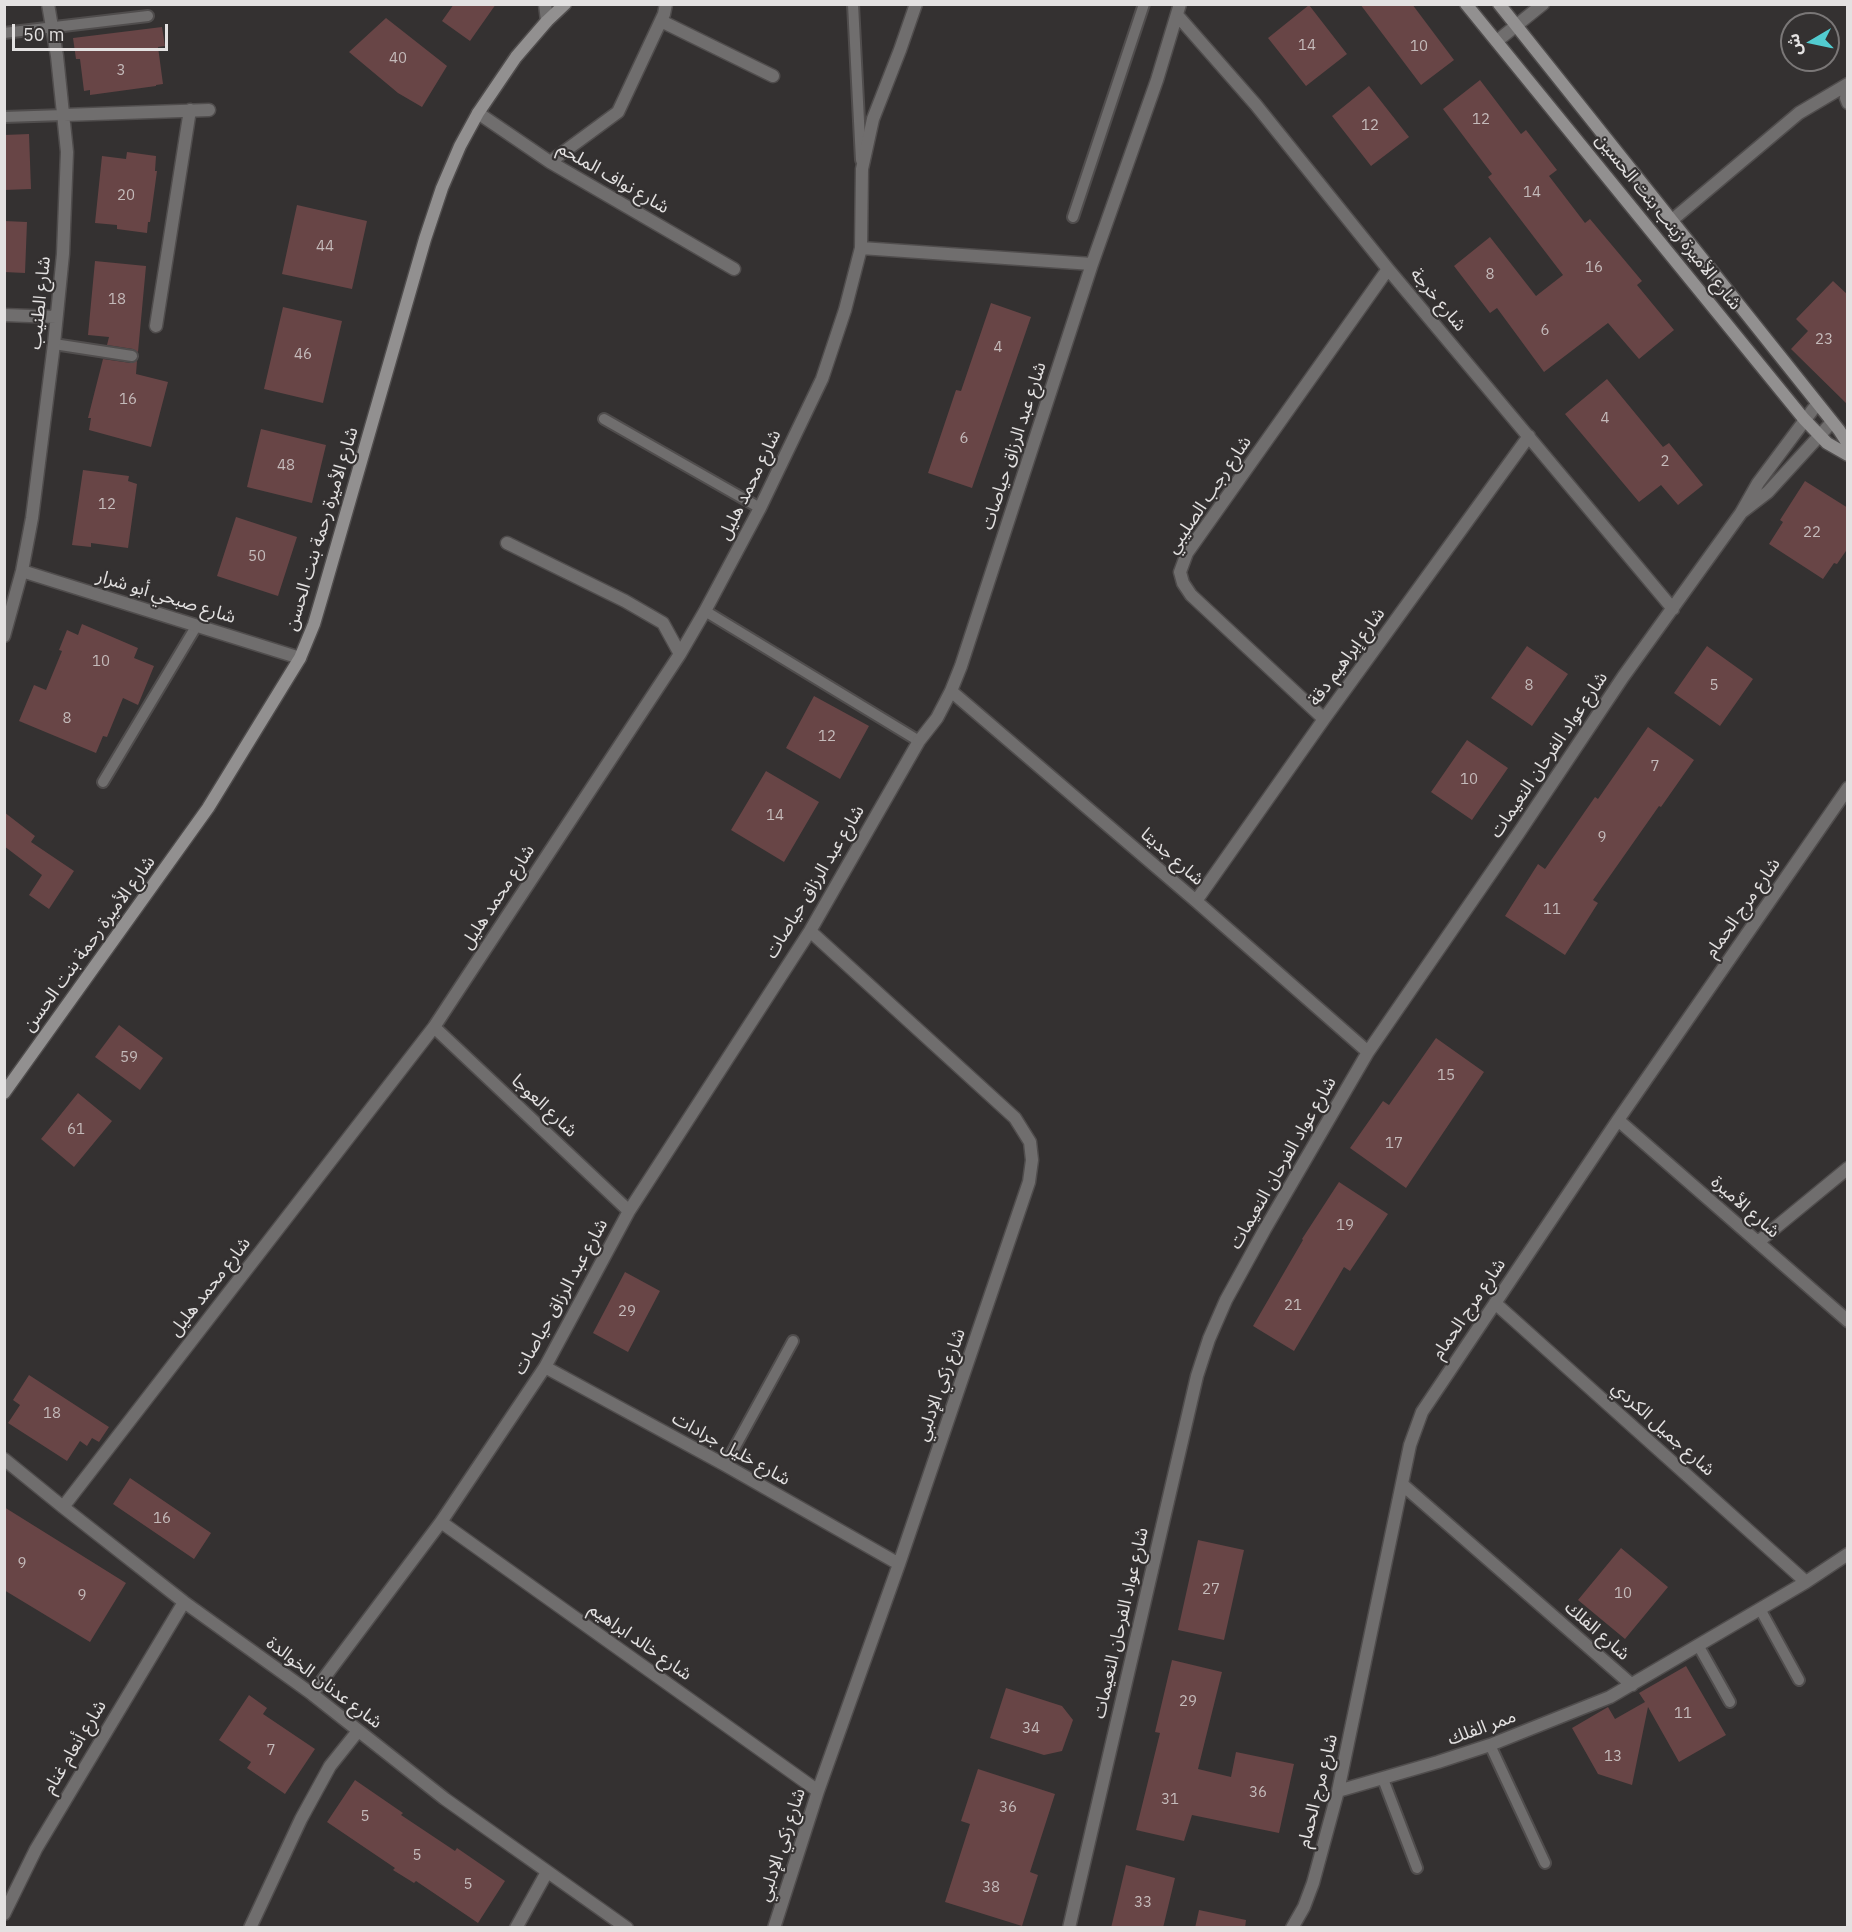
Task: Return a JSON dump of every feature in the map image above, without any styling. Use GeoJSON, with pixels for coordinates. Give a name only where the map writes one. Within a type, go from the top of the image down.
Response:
{"type":"FeatureCollection","features":[{"type":"Feature","properties":{"kind":"street","name":"شارع الطنيب"},"geometry":{"type":"LineString","coordinates":[[4,636],[22,571],[32,518],[63,254],[67,152],[48,4]]}},
{"type":"Feature","properties":{"kind":"street"},"geometry":{"type":"LineString","coordinates":[[545,4],[547,21]]}},
{"type":"Feature","properties":{"kind":"street","name":"شارع الأميرة رحمة بنت الحسن"},"geometry":{"type":"LineString","coordinates":[[4,1093],[208,808],[300,658],[314,624],[425,239],[442,188],[477,113],[511,64],[547,21],[565,4]]}},
{"type":"Feature","properties":{"kind":"street"},"geometry":{"type":"LineString","coordinates":[[550,162],[618,112],[661,21],[666,4]]}},
{"type":"Feature","properties":{"kind":"street","name":"شارع محمد هليل"},"geometry":{"type":"LineString","coordinates":[[63,1507],[434,1027],[680,654],[705,611],[760,508],[822,380],[845,310],[861,248],[862,169],[873,118],[916,4]]}},
{"type":"Feature","properties":{"kind":"street","name":"شارع الأميرة زينب بنت الحسين"},"geometry":{"type":"LineString","coordinates":[[1466,4],[1804,419],[1835,449],[1848,455]]}},
{"type":"Feature","properties":{"kind":"street","name":"شارع الأميرة زينب بنت الحسين"},"geometry":{"type":"LineString","coordinates":[[1499,4],[1848,444]]}},
{"type":"Feature","properties":{"kind":"street"},"geometry":{"type":"LineString","coordinates":[[1497,41],[1543,4]]}},
{"type":"Feature","properties":{"kind":"street","name":"شارع عبد الرزاق حياصات"},"geometry":{"type":"LineString","coordinates":[[312,1694],[441,1522],[545,1367],[629,1211],[810,931],[919,741],[937,718],[951,691],[1092,264],[1157,80],[1178,10]]}},
{"type":"Feature","properties":{"kind":"street","name":"شارع خرجة"},"geometry":{"type":"LineString","coordinates":[[1178,10],[1388,269],[1673,609]]}},
{"type":"Feature","properties":{"kind":"street"},"geometry":{"type":"LineString","coordinates":[[661,21],[773,76]]}},
{"type":"Feature","properties":{"kind":"street"},"geometry":{"type":"LineString","coordinates":[[1671,221],[1799,113],[1848,84]]}},
{"type":"Feature","properties":{"kind":"street"},"geometry":{"type":"LineString","coordinates":[[1848,92],[1846,98],[1848,104]]}},
{"type":"Feature","properties":{"kind":"street"},"geometry":{"type":"LineString","coordinates":[[64,115],[209,110]]}},
{"type":"Feature","properties":{"kind":"street"},"geometry":{"type":"LineString","coordinates":[[156,326],[190,111]]}},
{"type":"Feature","properties":{"kind":"street","name":"شارع نواف الملحم"},"geometry":{"type":"LineString","coordinates":[[477,113],[550,162],[734,269]]}},
{"type":"Feature","properties":{"kind":"street"},"geometry":{"type":"LineString","coordinates":[[861,248],[1092,264]]}},
{"type":"Feature","properties":{"kind":"street","name":"شارع رجب الصليبي"},"geometry":{"type":"LineString","coordinates":[[1324,719],[1191,595],[1183,583],[1180,572],[1187,553],[1388,269]]}},
{"type":"Feature","properties":{"kind":"street"},"geometry":{"type":"LineString","coordinates":[[4,315],[56,317]]}},
{"type":"Feature","properties":{"kind":"street","name":"شارع عواد الفرحان النعيمات"},"geometry":{"type":"LineString","coordinates":[[1069,1928],[1197,1376],[1209,1339],[1226,1300],[1368,1052],[1623,677],[1741,513],[1753,490],[1817,404]]}},
{"type":"Feature","properties":{"kind":"street","name":"شارع عواد الفرحان النعيمات"},"geometry":{"type":"LineString","coordinates":[[1741,513],[1762,498],[1832,422]]}},
{"type":"Feature","properties":{"kind":"street","name":"شارع إبراهيم دقة"},"geometry":{"type":"LineString","coordinates":[[1196,901],[1324,719],[1529,436]]}},
{"type":"Feature","properties":{"kind":"street"},"geometry":{"type":"LineString","coordinates":[[507,543],[663,623],[680,654]]}},
{"type":"Feature","properties":{"kind":"street","name":"شارع صبحي أبو شرار"},"geometry":{"type":"LineString","coordinates":[[22,571],[300,658]]}},
{"type":"Feature","properties":{"kind":"street","name":"شارع جديتا"},"geometry":{"type":"LineString","coordinates":[[951,691],[1368,1052]]}},
{"type":"Feature","properties":{"kind":"street","name":"شارع مرج الحمام"},"geometry":{"type":"LineString","coordinates":[[1292,1928],[1304,1907],[1313,1882],[1338,1791],[1410,1445],[1422,1412],[1618,1120],[1848,788]]}},
{"type":"Feature","properties":{"kind":"street","name":"شارع زكي الإدلبي"},"geometry":{"type":"LineString","coordinates":[[774,1928],[1029,1182],[1032,1160],[1030,1142],[1016,1118],[810,931]]}},
{"type":"Feature","properties":{"kind":"street","name":"شارع العوجا"},"geometry":{"type":"LineString","coordinates":[[434,1027],[629,1211]]}},
{"type":"Feature","properties":{"kind":"street","name":"شارع الأميرة"},"geometry":{"type":"LineString","coordinates":[[1618,1120],[1848,1321]]}},
{"type":"Feature","properties":{"kind":"street"},"geometry":{"type":"LineString","coordinates":[[1758,1242],[1848,1168]]}},
{"type":"Feature","properties":{"kind":"street","name":"شارع جميل الكردي"},"geometry":{"type":"LineString","coordinates":[[1495,1303],[1806,1582]]}},
{"type":"Feature","properties":{"kind":"street","name":"شارع خليل جرادات"},"geometry":{"type":"LineString","coordinates":[[545,1367],[725,1465],[899,1564]]}},
{"type":"Feature","properties":{"kind":"street","name":"شارع عدنان الخوالدة"},"geometry":{"type":"LineString","coordinates":[[7,1465],[184,1602],[312,1694],[445,1799],[627,1928]]}},
{"type":"Feature","properties":{"kind":"street","name":"شارع الفلك"},"geometry":{"type":"LineString","coordinates":[[1403,1485],[1632,1685],[1806,1582],[1848,1554]]}},
{"type":"Feature","properties":{"kind":"street","name":"شارع خالد ابراهيم"},"geometry":{"type":"LineString","coordinates":[[441,1522],[819,1791]]}},
{"type":"Feature","properties":{"kind":"street","name":"شارع أنعام غنام"},"geometry":{"type":"LineString","coordinates":[[4,1914],[36,1849],[184,1602]]}},
{"type":"Feature","properties":{"kind":"street","name":"ممر الفلك"},"geometry":{"type":"LineString","coordinates":[[1338,1791],[1490,1745],[1590,1706],[1632,1685]]}},
{"type":"Feature","properties":{"kind":"street"},"geometry":{"type":"LineString","coordinates":[[250,1928],[301,1820],[330,1766],[357,1731]]}},
{"type":"Feature","properties":{"kind":"street"},"geometry":{"type":"LineString","coordinates":[[516,1928],[547,1872]]}},
{"type":"Feature","properties":{"kind":"lane"},"geometry":{"type":"LineString","coordinates":[[853,4],[862,169]]}},
{"type":"Feature","properties":{"kind":"lane"},"geometry":{"type":"LineString","coordinates":[[1073,217],[1144,4]]}},
{"type":"Feature","properties":{"kind":"lane"},"geometry":{"type":"LineString","coordinates":[[4,33],[148,15]]}},
{"type":"Feature","properties":{"kind":"lane"},"geometry":{"type":"LineString","coordinates":[[4,117],[64,115]]}},
{"type":"Feature","properties":{"kind":"lane"},"geometry":{"type":"LineString","coordinates":[[54,344],[132,356]]}},
{"type":"Feature","properties":{"kind":"lane"},"geometry":{"type":"LineString","coordinates":[[604,419],[760,508]]}},
{"type":"Feature","properties":{"kind":"lane"},"geometry":{"type":"LineString","coordinates":[[705,611],[919,741]]}},
{"type":"Feature","properties":{"kind":"lane"},"geometry":{"type":"LineString","coordinates":[[103,782],[197,625]]}},
{"type":"Feature","properties":{"kind":"lane"},"geometry":{"type":"LineString","coordinates":[[725,1465],[793,1341]]}},
{"type":"Feature","properties":{"kind":"lane"},"geometry":{"type":"LineString","coordinates":[[1760,1609],[1799,1680]]}},
{"type":"Feature","properties":{"kind":"lane"},"geometry":{"type":"LineString","coordinates":[[1698,1645],[1730,1702]]}},
{"type":"Feature","properties":{"kind":"lane"},"geometry":{"type":"LineString","coordinates":[[1490,1745],[1545,1863]]}},
{"type":"Feature","properties":{"kind":"lane"},"geometry":{"type":"LineString","coordinates":[[1383,1779],[1418,1868]]}},
{"type":"Feature","properties":{"kind":"building"},"geometry":{"type":"Polygon","coordinates":[[[454,4],[496,4],[470,41],[442,21],[454,4]]]}},
{"type":"Feature","properties":{"kind":"building"},"geometry":{"type":"Polygon","coordinates":[[[1360,4],[1412,4],[1454,60],[1421,85],[1360,4]]]}},
{"type":"Feature","properties":{"kind":"building"},"geometry":{"type":"Polygon","coordinates":[[[1309,5],[1347,54],[1306,86],[1268,38],[1309,5]]]}},
{"type":"Feature","properties":{"kind":"building"},"geometry":{"type":"Polygon","coordinates":[[[386,18],[447,66],[422,107],[398,93],[349,52],[386,18]]]}},
{"type":"Feature","properties":{"kind":"building"},"geometry":{"type":"Polygon","coordinates":[[[162,27],[165,46],[158,47],[163,84],[90,95],[90,90],[84,91],[80,59],[76,59],[73,38],[162,27]]]}},
{"type":"Feature","properties":{"kind":"building"},"geometry":{"type":"Polygon","coordinates":[[[1480,80],[1521,134],[1526,130],[1557,170],[1549,176],[1585,223],[1590,219],[1642,281],[1637,285],[1674,330],[1639,359],[1608,323],[1544,372],[1497,308],[1490,313],[1454,266],[1490,237],[1536,296],[1563,275],[1488,177],[1492,174],[1443,109],[1480,80]]]}},
{"type":"Feature","properties":{"kind":"building"},"geometry":{"type":"Polygon","coordinates":[[[1369,86],[1409,137],[1371,166],[1332,116],[1369,86]]]}},
{"type":"Feature","properties":{"kind":"building"},"geometry":{"type":"Polygon","coordinates":[[[29,134],[31,189],[4,190],[4,135],[29,134]]]}},
{"type":"Feature","properties":{"kind":"building"},"geometry":{"type":"Polygon","coordinates":[[[127,152],[156,156],[155,171],[157,171],[147,233],[117,229],[117,225],[95,223],[102,156],[126,159],[127,152]]]}},
{"type":"Feature","properties":{"kind":"building"},"geometry":{"type":"Polygon","coordinates":[[[297,205],[367,221],[352,289],[282,274],[297,205]]]}},
{"type":"Feature","properties":{"kind":"building"},"geometry":{"type":"Polygon","coordinates":[[[4,221],[27,222],[25,273],[4,272],[4,221]]]}},
{"type":"Feature","properties":{"kind":"building"},"geometry":{"type":"Polygon","coordinates":[[[95,261],[146,266],[138,352],[133,349],[107,345],[109,337],[88,335],[95,261]]]}},
{"type":"Feature","properties":{"kind":"building"},"geometry":{"type":"Polygon","coordinates":[[[1833,281],[1848,295],[1848,405],[1791,349],[1808,331],[1796,319],[1833,281]]]}},
{"type":"Feature","properties":{"kind":"building"},"geometry":{"type":"Polygon","coordinates":[[[991,303],[1031,317],[972,488],[928,473],[956,390],[961,391],[991,303]]]}},
{"type":"Feature","properties":{"kind":"building"},"geometry":{"type":"Polygon","coordinates":[[[283,307],[342,321],[323,403],[264,389],[283,307]]]}},
{"type":"Feature","properties":{"kind":"building"},"geometry":{"type":"Polygon","coordinates":[[[103,359],[131,363],[137,361],[136,374],[168,382],[151,447],[89,430],[91,418],[88,418],[103,359]]]}},
{"type":"Feature","properties":{"kind":"building"},"geometry":{"type":"Polygon","coordinates":[[[1607,379],[1663,447],[1669,443],[1703,485],[1678,505],[1661,485],[1639,502],[1565,414],[1607,379]]]}},
{"type":"Feature","properties":{"kind":"building"},"geometry":{"type":"Polygon","coordinates":[[[261,429],[326,445],[312,503],[247,487],[261,429]]]}},
{"type":"Feature","properties":{"kind":"building"},"geometry":{"type":"Polygon","coordinates":[[[83,470],[129,476],[128,481],[137,484],[128,548],[91,543],[91,547],[72,545],[83,470]]]}},
{"type":"Feature","properties":{"kind":"building"},"geometry":{"type":"Polygon","coordinates":[[[1805,481],[1848,508],[1848,548],[1823,579],[1769,544],[1783,522],[1780,520],[1805,481]]]}},
{"type":"Feature","properties":{"kind":"building"},"geometry":{"type":"Polygon","coordinates":[[[236,517],[297,537],[278,596],[217,576],[236,517]]]}},
{"type":"Feature","properties":{"kind":"building"},"geometry":{"type":"Polygon","coordinates":[[[82,624],[138,648],[134,658],[154,666],[138,705],[123,698],[107,737],[103,736],[96,753],[19,721],[34,685],[46,690],[62,651],[59,650],[67,630],[78,635],[82,624]]]}},
{"type":"Feature","properties":{"kind":"building"},"geometry":{"type":"Polygon","coordinates":[[[1527,646],[1568,674],[1532,726],[1491,698],[1527,646]]]}},
{"type":"Feature","properties":{"kind":"building"},"geometry":{"type":"Polygon","coordinates":[[[1707,646],[1753,679],[1720,726],[1674,693],[1707,646]]]}},
{"type":"Feature","properties":{"kind":"building"},"geometry":{"type":"Polygon","coordinates":[[[814,696],[869,726],[840,779],[786,748],[814,696]]]}},
{"type":"Feature","properties":{"kind":"building"},"geometry":{"type":"Polygon","coordinates":[[[1648,727],[1694,760],[1593,900],[1598,903],[1565,955],[1505,916],[1538,864],[1545,869],[1595,797],[1598,799],[1648,727]]]}},
{"type":"Feature","properties":{"kind":"building"},"geometry":{"type":"Polygon","coordinates":[[[1467,740],[1508,768],[1472,820],[1431,792],[1467,740]]]}},
{"type":"Feature","properties":{"kind":"building"},"geometry":{"type":"Polygon","coordinates":[[[766,771],[819,802],[784,862],[731,830],[766,771]]]}},
{"type":"Feature","properties":{"kind":"building"},"geometry":{"type":"Polygon","coordinates":[[[4,812],[35,836],[31,842],[74,871],[49,909],[29,895],[42,875],[4,846],[4,812]]]}},
{"type":"Feature","properties":{"kind":"building"},"geometry":{"type":"Polygon","coordinates":[[[119,1025],[163,1058],[140,1090],[95,1057],[119,1025]]]}},
{"type":"Feature","properties":{"kind":"building"},"geometry":{"type":"Polygon","coordinates":[[[1436,1038],[1484,1072],[1406,1188],[1350,1148],[1383,1101],[1389,1105],[1436,1038]]]}},
{"type":"Feature","properties":{"kind":"building"},"geometry":{"type":"Polygon","coordinates":[[[78,1093],[112,1121],[74,1167],[41,1139],[78,1093]]]}},
{"type":"Feature","properties":{"kind":"building"},"geometry":{"type":"Polygon","coordinates":[[[1339,1182],[1388,1214],[1350,1271],[1344,1267],[1294,1351],[1253,1326],[1302,1239],[1339,1182]]]}},
{"type":"Feature","properties":{"kind":"building"},"geometry":{"type":"Polygon","coordinates":[[[625,1272],[660,1291],[628,1352],[593,1333],[625,1272]]]}},
{"type":"Feature","properties":{"kind":"building"},"geometry":{"type":"Polygon","coordinates":[[[29,1375],[109,1427],[99,1442],[92,1438],[87,1446],[80,1441],[67,1461],[8,1423],[20,1405],[13,1400],[29,1375]]]}},
{"type":"Feature","properties":{"kind":"building"},"geometry":{"type":"Polygon","coordinates":[[[130,1478],[211,1533],[194,1559],[113,1504],[130,1478]]]}},
{"type":"Feature","properties":{"kind":"building"},"geometry":{"type":"Polygon","coordinates":[[[4,1507],[126,1583],[90,1642],[4,1590],[4,1507]]]}},
{"type":"Feature","properties":{"kind":"building"},"geometry":{"type":"Polygon","coordinates":[[[1198,1540],[1244,1550],[1224,1640],[1178,1630],[1198,1540]]]}},
{"type":"Feature","properties":{"kind":"building"},"geometry":{"type":"Polygon","coordinates":[[[1621,1548],[1668,1587],[1625,1639],[1578,1600],[1621,1548]]]}},
{"type":"Feature","properties":{"kind":"building"},"geometry":{"type":"Polygon","coordinates":[[[1172,1660],[1222,1672],[1198,1769],[1231,1777],[1236,1752],[1294,1764],[1279,1833],[1192,1815],[1184,1841],[1136,1830],[1160,1733],[1155,1732],[1172,1660]]]}},
{"type":"Feature","properties":{"kind":"building"},"geometry":{"type":"Polygon","coordinates":[[[1686,1666],[1726,1735],[1679,1762],[1648,1707],[1632,1785],[1598,1774],[1572,1728],[1608,1707],[1615,1719],[1645,1702],[1639,1693],[1686,1666]]]}},
{"type":"Feature","properties":{"kind":"building"},"geometry":{"type":"Polygon","coordinates":[[[1006,1688],[1062,1706],[1073,1720],[1062,1751],[1044,1755],[990,1738],[1006,1688]]]}},
{"type":"Feature","properties":{"kind":"building"},"geometry":{"type":"Polygon","coordinates":[[[249,1695],[267,1708],[263,1714],[315,1749],[285,1794],[247,1768],[251,1762],[219,1740],[249,1695]]]}},
{"type":"Feature","properties":{"kind":"building"},"geometry":{"type":"Polygon","coordinates":[[[978,1769],[1055,1794],[1030,1872],[1038,1875],[1022,1926],[945,1902],[970,1824],[961,1821],[978,1769]]]}},
{"type":"Feature","properties":{"kind":"building"},"geometry":{"type":"Polygon","coordinates":[[[355,1780],[403,1813],[401,1815],[455,1851],[457,1848],[505,1881],[478,1923],[416,1881],[414,1883],[393,1870],[395,1868],[327,1822],[355,1780]]]}},
{"type":"Feature","properties":{"kind":"building"},"geometry":{"type":"Polygon","coordinates":[[[1126,1865],[1175,1878],[1163,1928],[1111,1928],[1126,1865]]]}},
{"type":"Feature","properties":{"kind":"building"},"geometry":{"type":"Polygon","coordinates":[[[1199,1910],[1246,1920],[1245,1928],[1195,1928],[1199,1910]]]}}]}
